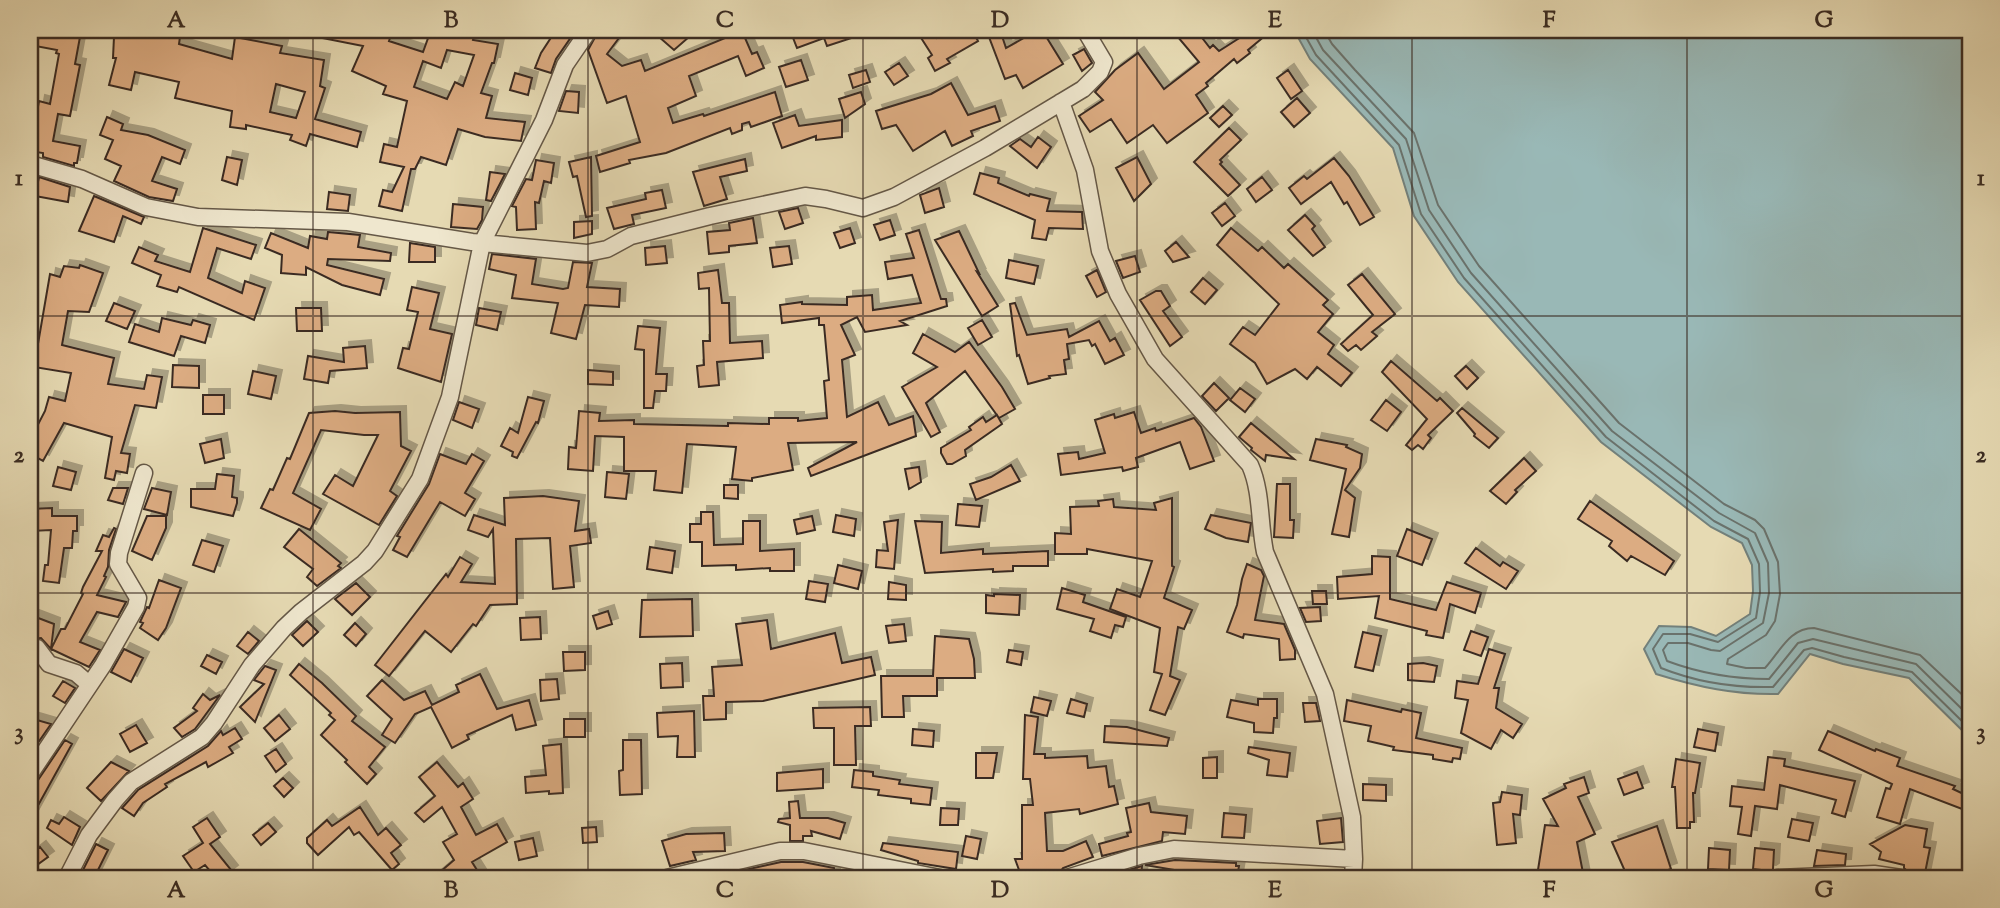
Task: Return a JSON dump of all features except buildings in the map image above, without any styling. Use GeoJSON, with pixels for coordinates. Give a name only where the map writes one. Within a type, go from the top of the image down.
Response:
{"type":"FeatureCollection","features":[{"type":"Feature","properties":{"kind":"street"},"geometry":{"type":"LineString","coordinates":[[66,878],[89,835],[131,782],[202,737],[252,665],[284,628],[364,564],[375,551],[420,479],[450,397],[482,243],[544,120],[565,65],[589,30]]}},
{"type":"Feature","properties":{"kind":"street"},"geometry":{"type":"LineString","coordinates":[[30,164],[82,179],[146,207],[198,217],[348,222],[482,243],[587,253],[607,249],[631,236],[805,196],[863,208],[894,197],[985,148],[1083,89],[1100,72],[1104,62],[1085,30]]}},
{"type":"Feature","properties":{"kind":"street"},"geometry":{"type":"LineString","coordinates":[[1061,102],[1085,170],[1100,251],[1118,294],[1155,359],[1250,465],[1255,477],[1265,552],[1325,694],[1352,817],[1353,878]]}},
{"type":"Feature","properties":{"kind":"street"},"geometry":{"type":"LineString","coordinates":[[30,774],[103,665],[136,607],[138,598],[118,564],[144,473]]}},
{"type":"Feature","properties":{"kind":"street"},"geometry":{"type":"LineString","coordinates":[[30,650],[37,649],[49,664],[76,674],[89,684]]}},
{"type":"Feature","properties":{"kind":"street"},"geometry":{"type":"LineString","coordinates":[[1067,878],[1139,856],[1174,849],[1354,859]]}},
{"type":"Feature","properties":{"kind":"street"},"geometry":{"type":"LineString","coordinates":[[667,878],[780,851],[804,851],[940,878]]}},
{"type":"Feature","properties":{"kind":"street"},"geometry":{"type":"LineString","coordinates":[[1777,878],[1874,874],[1901,878]]}},
{"type":"Feature","properties":{"kind":"water"},"geometry":{"type":"Polygon","coordinates":[[[1294,30],[1970,30],[1970,738],[1909,678],[1810,654],[1778,694],[1717,689],[1656,674],[1644,649],[1659,626],[1691,627],[1716,636],[1750,614],[1752,565],[1742,543],[1711,527],[1601,442],[1458,282],[1414,216],[1393,148],[1310,59],[1294,30]]]}}]}
